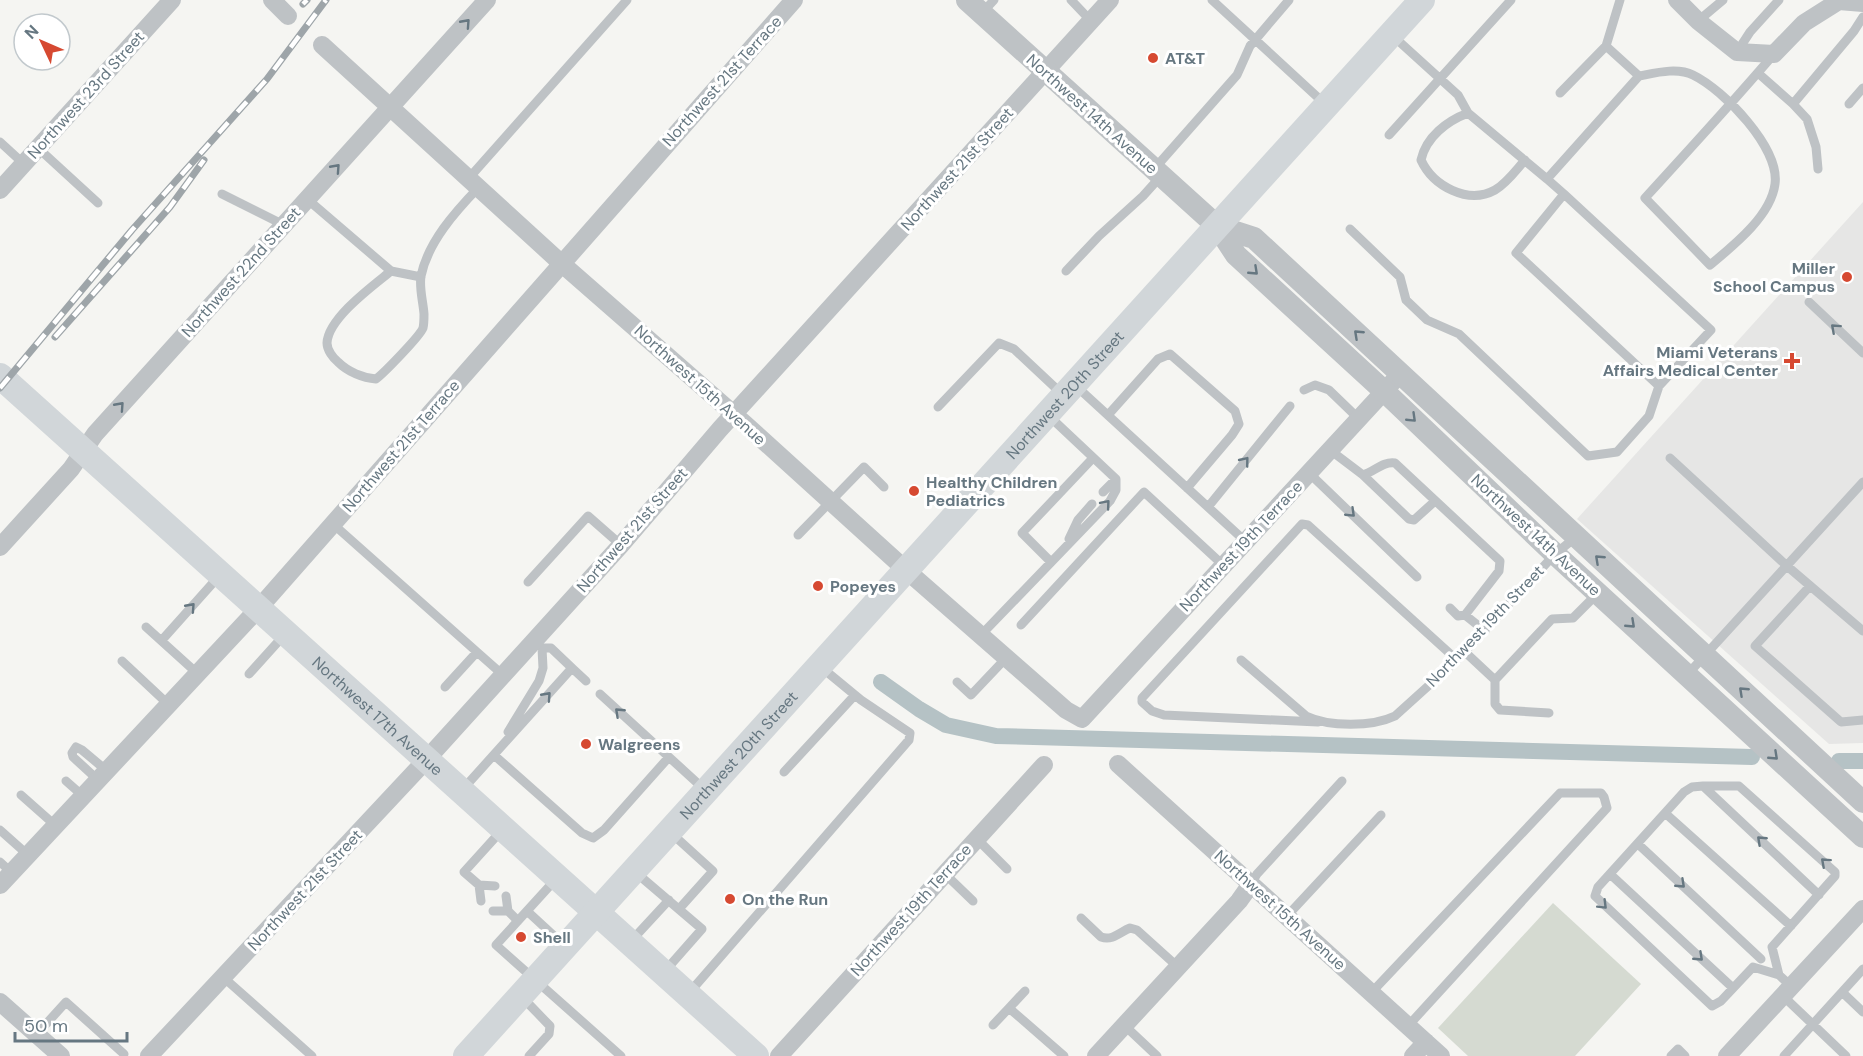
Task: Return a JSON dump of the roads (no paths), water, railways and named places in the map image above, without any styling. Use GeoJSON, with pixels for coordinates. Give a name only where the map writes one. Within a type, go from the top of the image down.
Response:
{"type":"FeatureCollection","features":[{"type":"Feature","properties":{"kind":"main road","name":"Northwest 20th Street"},"geometry":{"type":"LineString","coordinates":[[466,1056],[1422,0]]}},
{"type":"Feature","properties":{"kind":"main road","name":"Northwest 17th Avenue"},"geometry":{"type":"LineString","coordinates":[[0,376],[756,1056]]}},
{"type":"Feature","properties":{"kind":"street","name":"Northwest 23rd Street"},"geometry":{"type":"LineString","coordinates":[[0,190],[172,0]]}},
{"type":"Feature","properties":{"kind":"street"},"geometry":{"type":"LineString","coordinates":[[272,0],[288,16]]}},
{"type":"Feature","properties":{"kind":"street","name":"Northwest 22nd Street"},"geometry":{"type":"LineString","coordinates":[[0,547],[71,469],[95,434],[487,0]]}},
{"type":"Feature","properties":{"kind":"street","name":"Northwest 21st Terrace"},"geometry":{"type":"LineString","coordinates":[[4,873],[28,855],[56,826],[258,609],[795,0]]}},
{"type":"Feature","properties":{"kind":"street","name":"Northwest 21st Street"},"geometry":{"type":"LineString","coordinates":[[149,1056],[504,675],[538,645],[656,502],[734,414],[1110,0]]}},
{"type":"Feature","properties":{"kind":"street"},"geometry":{"type":"LineString","coordinates":[[1677,0],[1698,21],[1737,52],[1774,54],[1804,23],[1839,1],[1863,3]]}},
{"type":"Feature","properties":{"kind":"street","name":"Northwest 14th Avenue"},"geometry":{"type":"LineString","coordinates":[[981,4],[1046,71],[1217,226],[1236,255],[1555,554],[1863,837]]}},
{"type":"Feature","properties":{"kind":"street","name":"Northwest 15th Avenue"},"geometry":{"type":"LineString","coordinates":[[322,45],[561,263],[734,414],[906,570],[1066,710],[1082,719]]}},
{"type":"Feature","properties":{"kind":"street","name":"Northwest 14th Avenue"},"geometry":{"type":"LineString","coordinates":[[1217,226],[1254,238],[1863,802]]}},
{"type":"Feature","properties":{"kind":"street","name":"Northwest 19th Terrace"},"geometry":{"type":"LineString","coordinates":[[1082,719],[1401,373]]}},
{"type":"Feature","properties":{"kind":"street","name":"Northwest 15th Avenue"},"geometry":{"type":"LineString","coordinates":[[1118,764],[1441,1056]]}},
{"type":"Feature","properties":{"kind":"street","name":"Northwest 19th Terrace"},"geometry":{"type":"LineString","coordinates":[[779,1056],[1044,765]]}},
{"type":"Feature","properties":{"kind":"street"},"geometry":{"type":"LineString","coordinates":[[1095,1056],[1239,901],[1251,884]]}},
{"type":"Feature","properties":{"kind":"street"},"geometry":{"type":"LineString","coordinates":[[1727,1056],[1784,985],[1863,909]]}},
{"type":"Feature","properties":{"kind":"street"},"geometry":{"type":"LineString","coordinates":[[0,1002],[61,1056]]}},
{"type":"Feature","properties":{"kind":"street"},"geometry":{"type":"LineString","coordinates":[[1413,1056],[1426,1042]]}},
{"type":"Feature","properties":{"kind":"lane"},"geometry":{"type":"LineString","coordinates":[[391,271],[354,301],[340,317],[327,340],[327,346],[340,364],[368,378],[376,379],[384,373],[422,329],[424,314],[421,277],[426,261],[439,235],[474,183],[627,0]]}},
{"type":"Feature","properties":{"kind":"lane"},"geometry":{"type":"LineString","coordinates":[[1071,0],[1091,21]]}},
{"type":"Feature","properties":{"kind":"lane"},"geometry":{"type":"LineString","coordinates":[[1212,0],[1327,105]]}},
{"type":"Feature","properties":{"kind":"lane"},"geometry":{"type":"LineString","coordinates":[[1066,271],[1099,236],[1143,196],[1157,173],[1237,75],[1250,46],[1289,0]]}},
{"type":"Feature","properties":{"kind":"lane"},"geometry":{"type":"LineString","coordinates":[[1389,135],[1511,0]]}},
{"type":"Feature","properties":{"kind":"lane"},"geometry":{"type":"LineString","coordinates":[[1560,93],[1606,46],[1620,0]]}},
{"type":"Feature","properties":{"kind":"lane"},"geometry":{"type":"LineString","coordinates":[[1698,21],[1723,0]]}},
{"type":"Feature","properties":{"kind":"lane"},"geometry":{"type":"LineString","coordinates":[[1737,52],[1750,32],[1779,0]]}},
{"type":"Feature","properties":{"kind":"lane"},"geometry":{"type":"LineString","coordinates":[[1793,104],[1863,17]]}},
{"type":"Feature","properties":{"kind":"lane"},"geometry":{"type":"LineString","coordinates":[[1350,229],[1400,277],[1406,300],[1427,320],[1459,334],[1588,456],[1617,452],[1649,416],[1659,386],[1711,330],[1564,194],[1468,113],[1458,95],[1391,35]]}},
{"type":"Feature","properties":{"kind":"lane"},"geometry":{"type":"LineString","coordinates":[[1606,46],[1639,76]]}},
{"type":"Feature","properties":{"kind":"lane"},"geometry":{"type":"LineString","coordinates":[[1547,179],[1639,76],[1673,71],[1692,74],[1731,103],[1752,126],[1774,163],[1775,185],[1767,206],[1741,239],[1710,265],[1646,198],[1731,103],[1758,73],[1774,54]]}},
{"type":"Feature","properties":{"kind":"lane"},"geometry":{"type":"LineString","coordinates":[[1758,73],[1807,119],[1816,147],[1818,170]]}},
{"type":"Feature","properties":{"kind":"lane"},"geometry":{"type":"LineString","coordinates":[[1849,104],[1863,88]]}},
{"type":"Feature","properties":{"kind":"lane"},"geometry":{"type":"LineString","coordinates":[[1468,113],[1452,120],[1437,132],[1423,151],[1421,160],[1431,176],[1455,192],[1473,196],[1484,195],[1496,189],[1525,160]]}},
{"type":"Feature","properties":{"kind":"lane"},"geometry":{"type":"LineString","coordinates":[[0,142],[24,164]]}},
{"type":"Feature","properties":{"kind":"lane"},"geometry":{"type":"LineString","coordinates":[[38,148],[98,203]]}},
{"type":"Feature","properties":{"kind":"lane"},"geometry":{"type":"LineString","coordinates":[[222,194],[284,225]]}},
{"type":"Feature","properties":{"kind":"lane"},"geometry":{"type":"LineString","coordinates":[[1564,194],[1516,253],[1659,386]]}},
{"type":"Feature","properties":{"kind":"lane"},"geometry":{"type":"LineString","coordinates":[[307,199],[391,271],[421,277]]}},
{"type":"Feature","properties":{"kind":"lane"},"geometry":{"type":"LineString","coordinates":[[1809,302],[1863,352]]}},
{"type":"Feature","properties":{"kind":"lane"},"geometry":{"type":"LineString","coordinates":[[938,407],[999,343],[1014,349],[1061,398],[1093,458],[1116,479],[1116,490],[1110,501],[981,635]]}},
{"type":"Feature","properties":{"kind":"lane"},"geometry":{"type":"LineString","coordinates":[[1108,415],[1158,359],[1170,354],[1235,411],[1239,424],[1187,488]]}},
{"type":"Feature","properties":{"kind":"lane"},"geometry":{"type":"LineString","coordinates":[[1304,390],[1315,385],[1329,390],[1359,419]]}},
{"type":"Feature","properties":{"kind":"lane"},"geometry":{"type":"LineString","coordinates":[[1061,398],[1108,415],[1245,541]]}},
{"type":"Feature","properties":{"kind":"lane"},"geometry":{"type":"LineString","coordinates":[[1208,507],[1290,406]]}},
{"type":"Feature","properties":{"kind":"lane"},"geometry":{"type":"LineString","coordinates":[[1330,450],[1363,475],[1409,519],[1414,520],[1435,501]]}},
{"type":"Feature","properties":{"kind":"lane"},"geometry":{"type":"LineString","coordinates":[[1051,562],[1022,533],[1093,458]]}},
{"type":"Feature","properties":{"kind":"lane"},"geometry":{"type":"LineString","coordinates":[[1670,458],[1787,566],[1863,632]]}},
{"type":"Feature","properties":{"kind":"lane"},"geometry":{"type":"LineString","coordinates":[[1363,475],[1370,474],[1386,464],[1395,463],[1500,561],[1499,571],[1465,615],[1458,616],[1449,608]]}},
{"type":"Feature","properties":{"kind":"lane"},"geometry":{"type":"LineString","coordinates":[[798,535],[864,467],[885,487]]}},
{"type":"Feature","properties":{"kind":"lane"},"geometry":{"type":"LineString","coordinates":[[1309,473],[1417,577]]}},
{"type":"Feature","properties":{"kind":"lane"},"geometry":{"type":"LineString","coordinates":[[1103,492],[1116,479]]}},
{"type":"Feature","properties":{"kind":"lane"},"geometry":{"type":"LineString","coordinates":[[1687,675],[1863,482]]}},
{"type":"Feature","properties":{"kind":"lane"},"geometry":{"type":"LineString","coordinates":[[1021,625],[1144,492],[1223,565]]}},
{"type":"Feature","properties":{"kind":"lane"},"geometry":{"type":"LineString","coordinates":[[1065,547],[1078,520],[1092,504]]}},
{"type":"Feature","properties":{"kind":"lane"},"geometry":{"type":"LineString","coordinates":[[528,582],[588,516],[621,545]]}},
{"type":"Feature","properties":{"kind":"lane"},"geometry":{"type":"LineString","coordinates":[[333,524],[504,675]]}},
{"type":"Feature","properties":{"kind":"lane"},"geometry":{"type":"LineString","coordinates":[[1318,722],[1164,715],[1152,711],[1142,702],[1142,698],[1302,524],[1308,525],[1457,660]]}},
{"type":"Feature","properties":{"kind":"lane","name":"Northwest 19th Street"},"geometry":{"type":"LineString","coordinates":[[1318,722],[1367,724],[1395,716],[1457,660],[1555,554],[1576,537]]}},
{"type":"Feature","properties":{"kind":"lane"},"geometry":{"type":"LineString","coordinates":[[162,640],[220,575]]}},
{"type":"Feature","properties":{"kind":"lane"},"geometry":{"type":"LineString","coordinates":[[1810,586],[1755,646],[1841,722],[1863,720]]}},
{"type":"Feature","properties":{"kind":"lane"},"geometry":{"type":"LineString","coordinates":[[1549,713],[1500,710],[1495,704],[1495,680],[1552,619],[1574,618],[1598,593]]}},
{"type":"Feature","properties":{"kind":"lane"},"geometry":{"type":"LineString","coordinates":[[1465,615],[1485,631]]}},
{"type":"Feature","properties":{"kind":"lane"},"geometry":{"type":"LineString","coordinates":[[146,627],[198,674]]}},
{"type":"Feature","properties":{"kind":"lane"},"geometry":{"type":"LineString","coordinates":[[249,674],[286,633]]}},
{"type":"Feature","properties":{"kind":"lane"},"geometry":{"type":"LineString","coordinates":[[494,755],[539,681],[543,668],[538,645],[551,648],[586,681]]}},
{"type":"Feature","properties":{"kind":"lane"},"geometry":{"type":"LineString","coordinates":[[445,687],[477,652]]}},
{"type":"Feature","properties":{"kind":"lane"},"geometry":{"type":"LineString","coordinates":[[1465,652],[1495,680]]}},
{"type":"Feature","properties":{"kind":"lane"},"geometry":{"type":"LineString","coordinates":[[957,682],[971,695],[1007,657]]}},
{"type":"Feature","properties":{"kind":"lane"},"geometry":{"type":"LineString","coordinates":[[1241,660],[1306,716],[1318,722]]}},
{"type":"Feature","properties":{"kind":"lane"},"geometry":{"type":"LineString","coordinates":[[122,661],[169,705]]}},
{"type":"Feature","properties":{"kind":"lane"},"geometry":{"type":"LineString","coordinates":[[687,994],[909,740],[910,733],[855,695],[819,666]]}},
{"type":"Feature","properties":{"kind":"lane"},"geometry":{"type":"LineString","coordinates":[[461,791],[572,668]]}},
{"type":"Feature","properties":{"kind":"lane"},"geometry":{"type":"LineString","coordinates":[[600,694],[706,791]]}},
{"type":"Feature","properties":{"kind":"lane"},"geometry":{"type":"LineString","coordinates":[[784,772],[855,695]]}},
{"type":"Feature","properties":{"kind":"lane"},"geometry":{"type":"LineString","coordinates":[[494,755],[582,833],[593,838],[604,830],[669,758]]}},
{"type":"Feature","properties":{"kind":"lane"},"geometry":{"type":"LineString","coordinates":[[66,781],[83,796]]}},
{"type":"Feature","properties":{"kind":"lane"},"geometry":{"type":"LineString","coordinates":[[1251,884],[1257,874],[1342,781]]}},
{"type":"Feature","properties":{"kind":"lane"},"geometry":{"type":"LineString","coordinates":[[1703,786],[1819,895]]}},
{"type":"Feature","properties":{"kind":"lane"},"geometry":{"type":"LineString","coordinates":[[1703,786],[1739,786],[1745,789],[1835,872],[1835,876],[1819,895],[1716,1005],[1708,1004],[1595,896],[1595,892],[1610,874],[1684,792],[1703,786]]}},
{"type":"Feature","properties":{"kind":"lane"},"geometry":{"type":"LineString","coordinates":[[1371,993],[1560,793],[1601,793],[1607,808],[1408,1026]]}},
{"type":"Feature","properties":{"kind":"lane"},"geometry":{"type":"LineString","coordinates":[[21,795],[56,826]]}},
{"type":"Feature","properties":{"kind":"lane"},"geometry":{"type":"LineString","coordinates":[[1665,813],[1791,926]]}},
{"type":"Feature","properties":{"kind":"lane"},"geometry":{"type":"LineString","coordinates":[[1287,916],[1381,815]]}},
{"type":"Feature","properties":{"kind":"lane"},"geometry":{"type":"LineString","coordinates":[[492,890],[479,885],[464,872],[503,828]]}},
{"type":"Feature","properties":{"kind":"lane"},"geometry":{"type":"LineString","coordinates":[[0,830],[28,855]]}},
{"type":"Feature","properties":{"kind":"lane"},"geometry":{"type":"LineString","coordinates":[[669,832],[712,871],[679,909]]}},
{"type":"Feature","properties":{"kind":"lane"},"geometry":{"type":"LineString","coordinates":[[976,838],[1007,869]]}},
{"type":"Feature","properties":{"kind":"lane"},"geometry":{"type":"LineString","coordinates":[[1638,844],[1761,959]]}},
{"type":"Feature","properties":{"kind":"lane"},"geometry":{"type":"LineString","coordinates":[[634,870],[702,929],[663,973]]}},
{"type":"Feature","properties":{"kind":"lane"},"geometry":{"type":"LineString","coordinates":[[944,873],[973,901]]}},
{"type":"Feature","properties":{"kind":"lane"},"geometry":{"type":"LineString","coordinates":[[1610,874],[1733,988]]}},
{"type":"Feature","properties":{"kind":"lane"},"geometry":{"type":"LineString","coordinates":[[529,1056],[549,1034],[550,1026],[528,988],[496,945],[558,877]]}},
{"type":"Feature","properties":{"kind":"lane"},"geometry":{"type":"LineString","coordinates":[[479,885],[481,901]]}},
{"type":"Feature","properties":{"kind":"lane"},"geometry":{"type":"LineString","coordinates":[[506,896],[508,911]]}},
{"type":"Feature","properties":{"kind":"lane"},"geometry":{"type":"LineString","coordinates":[[630,942],[669,900]]}},
{"type":"Feature","properties":{"kind":"lane"},"geometry":{"type":"LineString","coordinates":[[495,908],[508,911],[518,921]]}},
{"type":"Feature","properties":{"kind":"lane"},"geometry":{"type":"LineString","coordinates":[[527,911],[565,946]]}},
{"type":"Feature","properties":{"kind":"lane"},"geometry":{"type":"LineString","coordinates":[[1081,918],[1105,938],[1115,937],[1130,928],[1137,930],[1178,966]]}},
{"type":"Feature","properties":{"kind":"lane"},"geometry":{"type":"LineString","coordinates":[[1772,947],[1784,985],[1813,1024],[1846,1056]]}},
{"type":"Feature","properties":{"kind":"lane"},"geometry":{"type":"LineString","coordinates":[[1754,967],[1784,985]]}},
{"type":"Feature","properties":{"kind":"lane"},"geometry":{"type":"LineString","coordinates":[[1784,1056],[1863,969]]}},
{"type":"Feature","properties":{"kind":"lane"},"geometry":{"type":"LineString","coordinates":[[223,978],[312,1056]]}},
{"type":"Feature","properties":{"kind":"lane"},"geometry":{"type":"LineString","coordinates":[[528,988],[621,1056]]}},
{"type":"Feature","properties":{"kind":"lane"},"geometry":{"type":"LineString","coordinates":[[993,1025],[1025,991]]}},
{"type":"Feature","properties":{"kind":"lane"},"geometry":{"type":"LineString","coordinates":[[1842,992],[1863,1012]]}},
{"type":"Feature","properties":{"kind":"lane"},"geometry":{"type":"LineString","coordinates":[[37,1034],[66,1002],[124,1054]]}},
{"type":"Feature","properties":{"kind":"lane"},"geometry":{"type":"LineString","coordinates":[[1009,1008],[1064,1056]]}},
{"type":"Feature","properties":{"kind":"lane"},"geometry":{"type":"LineString","coordinates":[[1124,1025],[1157,1056]]}},
{"type":"Feature","properties":{"kind":"lane"},"geometry":{"type":"LineString","coordinates":[[1671,1056],[1677,1049],[1685,1056]]}},
{"type":"Feature","properties":{"kind":"waterway"},"geometry":{"type":"LineString","coordinates":[[881,682],[946,725],[996,736],[1752,757]]}},
{"type":"Feature","properties":{"kind":"waterway"},"geometry":{"type":"LineString","coordinates":[[1839,761],[1863,761]]}},
{"type":"Feature","properties":{"kind":"railway"},"geometry":{"type":"LineString","coordinates":[[303,4],[307,0]]}},
{"type":"Feature","properties":{"kind":"railway"},"geometry":{"type":"LineString","coordinates":[[0,388],[132,230],[267,79],[326,0]]}},
{"type":"Feature","properties":{"kind":"railway"},"geometry":{"type":"LineString","coordinates":[[55,337],[170,207],[204,160]]}},
{"type":"Feature","properties":{"kind":"place","name":"AT&T"},"geometry":{"type":"Point","coordinates":[1153,58]}},
{"type":"Feature","properties":{"kind":"place","name":"Miller School Campus"},"geometry":{"type":"Point","coordinates":[1847,277]}},
{"type":"Feature","properties":{"kind":"place","name":"Miami Veterans Affairs Medical Center"},"geometry":{"type":"Point","coordinates":[1792,361]}},
{"type":"Feature","properties":{"kind":"place","name":"Healthy Children Pediatrics"},"geometry":{"type":"Point","coordinates":[914,491]}},
{"type":"Feature","properties":{"kind":"place","name":"Popeyes"},"geometry":{"type":"Point","coordinates":[818,586]}},
{"type":"Feature","properties":{"kind":"place","name":"Walgreens"},"geometry":{"type":"Point","coordinates":[586,744]}},
{"type":"Feature","properties":{"kind":"place","name":"On the Run"},"geometry":{"type":"Point","coordinates":[730,899]}},
{"type":"Feature","properties":{"kind":"place","name":"Shell"},"geometry":{"type":"Point","coordinates":[521,937]}}]}
